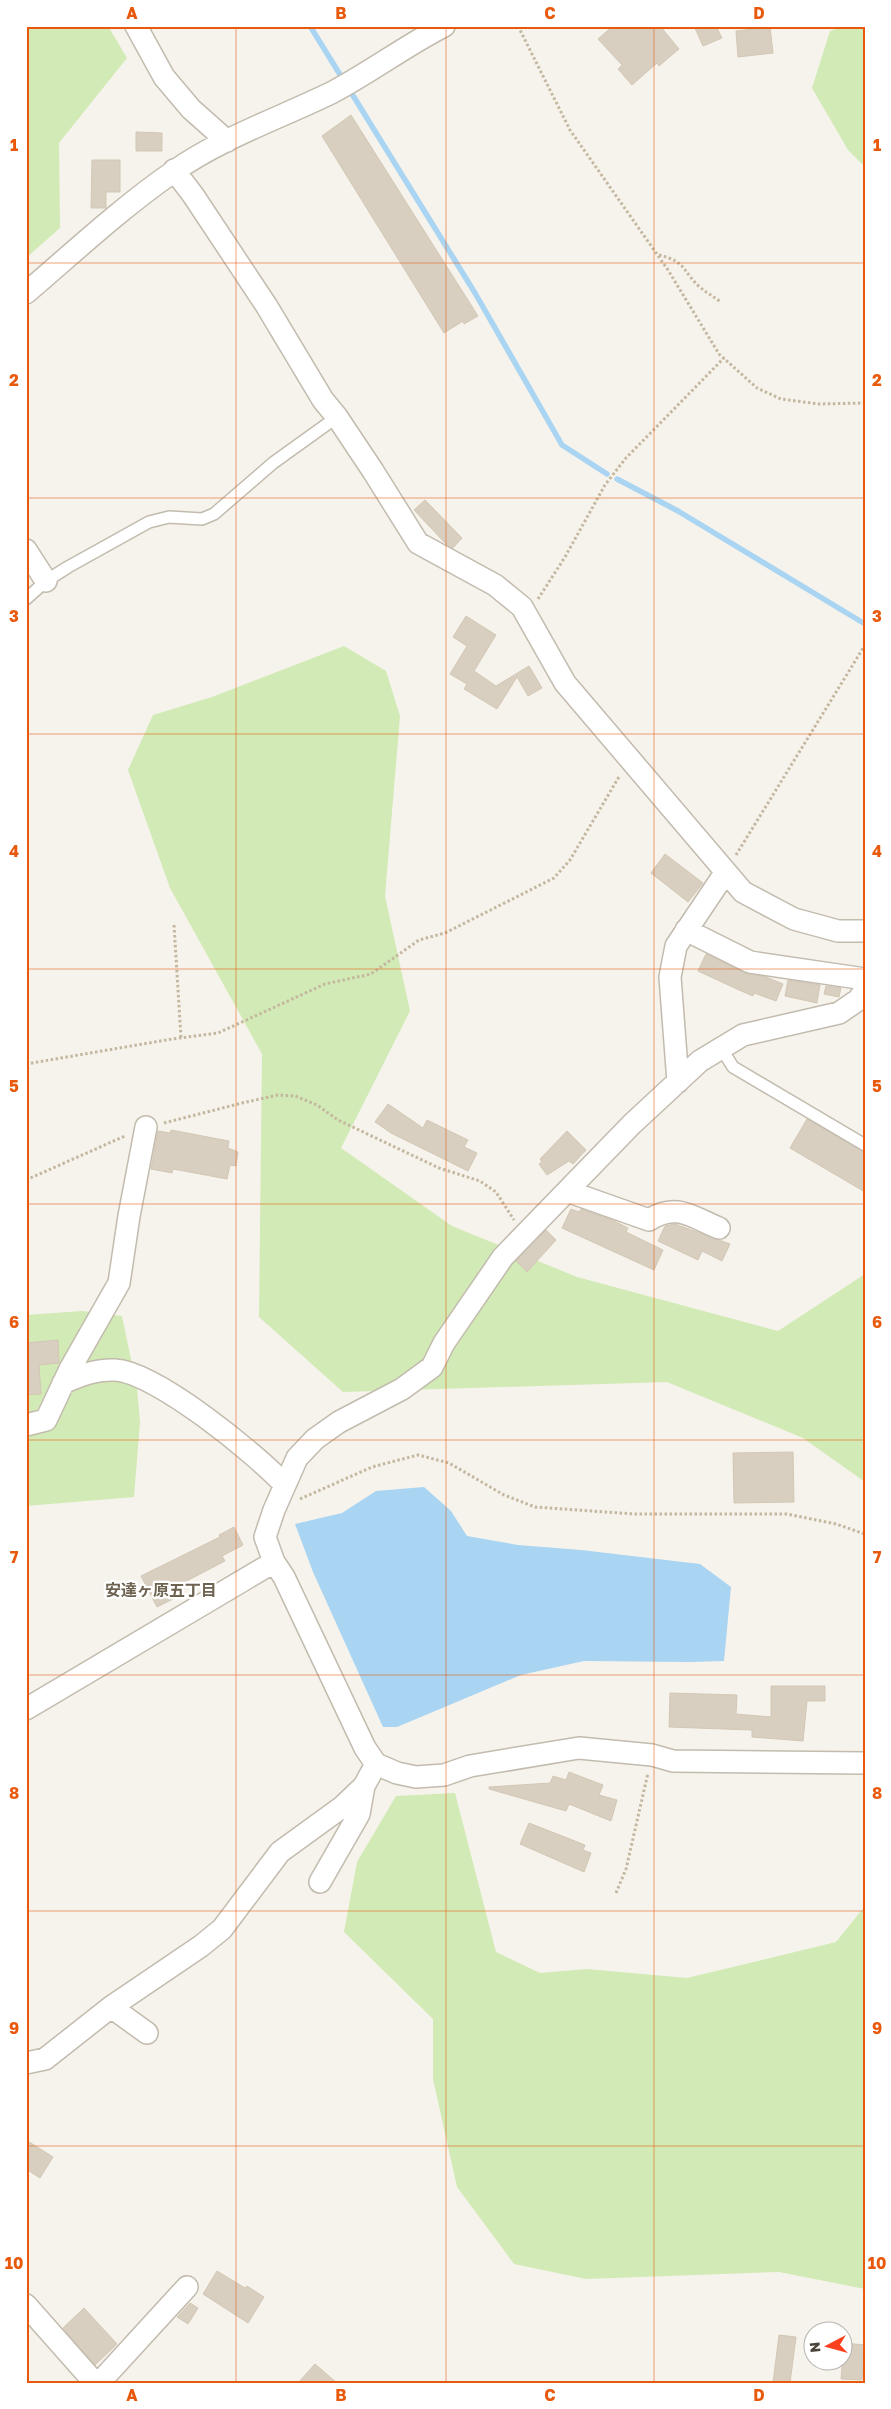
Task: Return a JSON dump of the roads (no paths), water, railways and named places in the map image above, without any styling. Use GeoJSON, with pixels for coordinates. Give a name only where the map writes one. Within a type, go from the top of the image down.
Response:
{"type":"FeatureCollection","features":[{"type":"Feature","properties":{"kind":"street"},"geometry":{"type":"LineString","coordinates":[[136,26],[164,78],[191,109],[228,141]]}},
{"type":"Feature","properties":{"kind":"street"},"geometry":{"type":"LineString","coordinates":[[26,293],[134,200],[174,170],[228,141],[334,91],[419,39],[444,26]]}},
{"type":"Feature","properties":{"kind":"street"},"geometry":{"type":"LineString","coordinates":[[174,170],[193,195],[266,305],[323,400],[337,417],[418,543],[495,585],[522,607],[565,683],[743,892],[794,919],[838,931],[865,931]]}},
{"type":"Feature","properties":{"kind":"street"},"geometry":{"type":"LineString","coordinates":[[26,550],[46,581]]}},
{"type":"Feature","properties":{"kind":"street"},"geometry":{"type":"LineString","coordinates":[[678,1082],[670,977],[676,946],[725,873]]}},
{"type":"Feature","properties":{"kind":"street"},"geometry":{"type":"LineString","coordinates":[[686,930],[750,962],[865,979]]}},
{"type":"Feature","properties":{"kind":"street"},"geometry":{"type":"LineString","coordinates":[[865,990],[858,1000],[839,1012],[743,1035],[700,1062],[632,1124],[503,1257],[444,1343],[432,1367],[402,1389],[339,1422],[314,1438],[297,1458],[274,1510],[265,1538],[274,1562],[284,1577],[365,1748],[376,1764],[416,1777],[444,1775],[470,1766],[578,1748],[652,1755],[673,1762],[865,1763]]}},
{"type":"Feature","properties":{"kind":"street"},"geometry":{"type":"LineString","coordinates":[[26,1426],[46,1420],[63,1383],[119,1284],[129,1216],[146,1127]]}},
{"type":"Feature","properties":{"kind":"street"},"geometry":{"type":"LineString","coordinates":[[567,1191],[649,1220],[661,1212],[674,1210],[719,1228]]}},
{"type":"Feature","properties":{"kind":"street"},"geometry":{"type":"LineString","coordinates":[[63,1383],[88,1373],[116,1370],[145,1379],[160,1386],[239,1444],[266,1466],[285,1485]]}},
{"type":"Feature","properties":{"kind":"street"},"geometry":{"type":"LineString","coordinates":[[26,1709],[274,1562]]}},
{"type":"Feature","properties":{"kind":"street"},"geometry":{"type":"LineString","coordinates":[[26,2063],[45,2059],[111,2007],[201,1946],[222,1929],[280,1852],[342,1807],[364,1786],[376,1764]]}},
{"type":"Feature","properties":{"kind":"street"},"geometry":{"type":"LineString","coordinates":[[320,1882],[359,1814],[364,1786]]}},
{"type":"Feature","properties":{"kind":"street"},"geometry":{"type":"LineString","coordinates":[[111,2007],[147,2033]]}},
{"type":"Feature","properties":{"kind":"street"},"geometry":{"type":"LineString","coordinates":[[99,2383],[187,2287]]}},
{"type":"Feature","properties":{"kind":"street"},"geometry":{"type":"LineString","coordinates":[[26,2305],[96,2383]]}},
{"type":"Feature","properties":{"kind":"lane"},"geometry":{"type":"LineString","coordinates":[[26,599],[46,581],[149,522],[169,517],[202,519],[214,514],[273,463],[337,417]]}},
{"type":"Feature","properties":{"kind":"lane"},"geometry":{"type":"LineString","coordinates":[[721,1048],[733,1066],[865,1145]]}},
{"type":"Feature","properties":{"kind":"water"},"geometry":{"type":"Polygon","coordinates":[[[424,1487],[451,1511],[467,1536],[518,1545],[581,1550],[700,1564],[731,1587],[724,1661],[584,1661],[521,1675],[397,1727],[383,1727],[313,1572],[295,1524],[342,1513],[376,1491],[424,1487]]]}},
{"type":"Feature","properties":{"kind":"waterway"},"geometry":{"type":"LineString","coordinates":[[310,26],[475,293],[562,445],[607,474]]}},
{"type":"Feature","properties":{"kind":"waterway"},"geometry":{"type":"LineString","coordinates":[[617,479],[678,511],[865,624]]}},
{"type":"Feature","properties":{"kind":"district","name":"安達ヶ原五丁目"},"geometry":{"type":"Point","coordinates":[161,1590]}}]}
